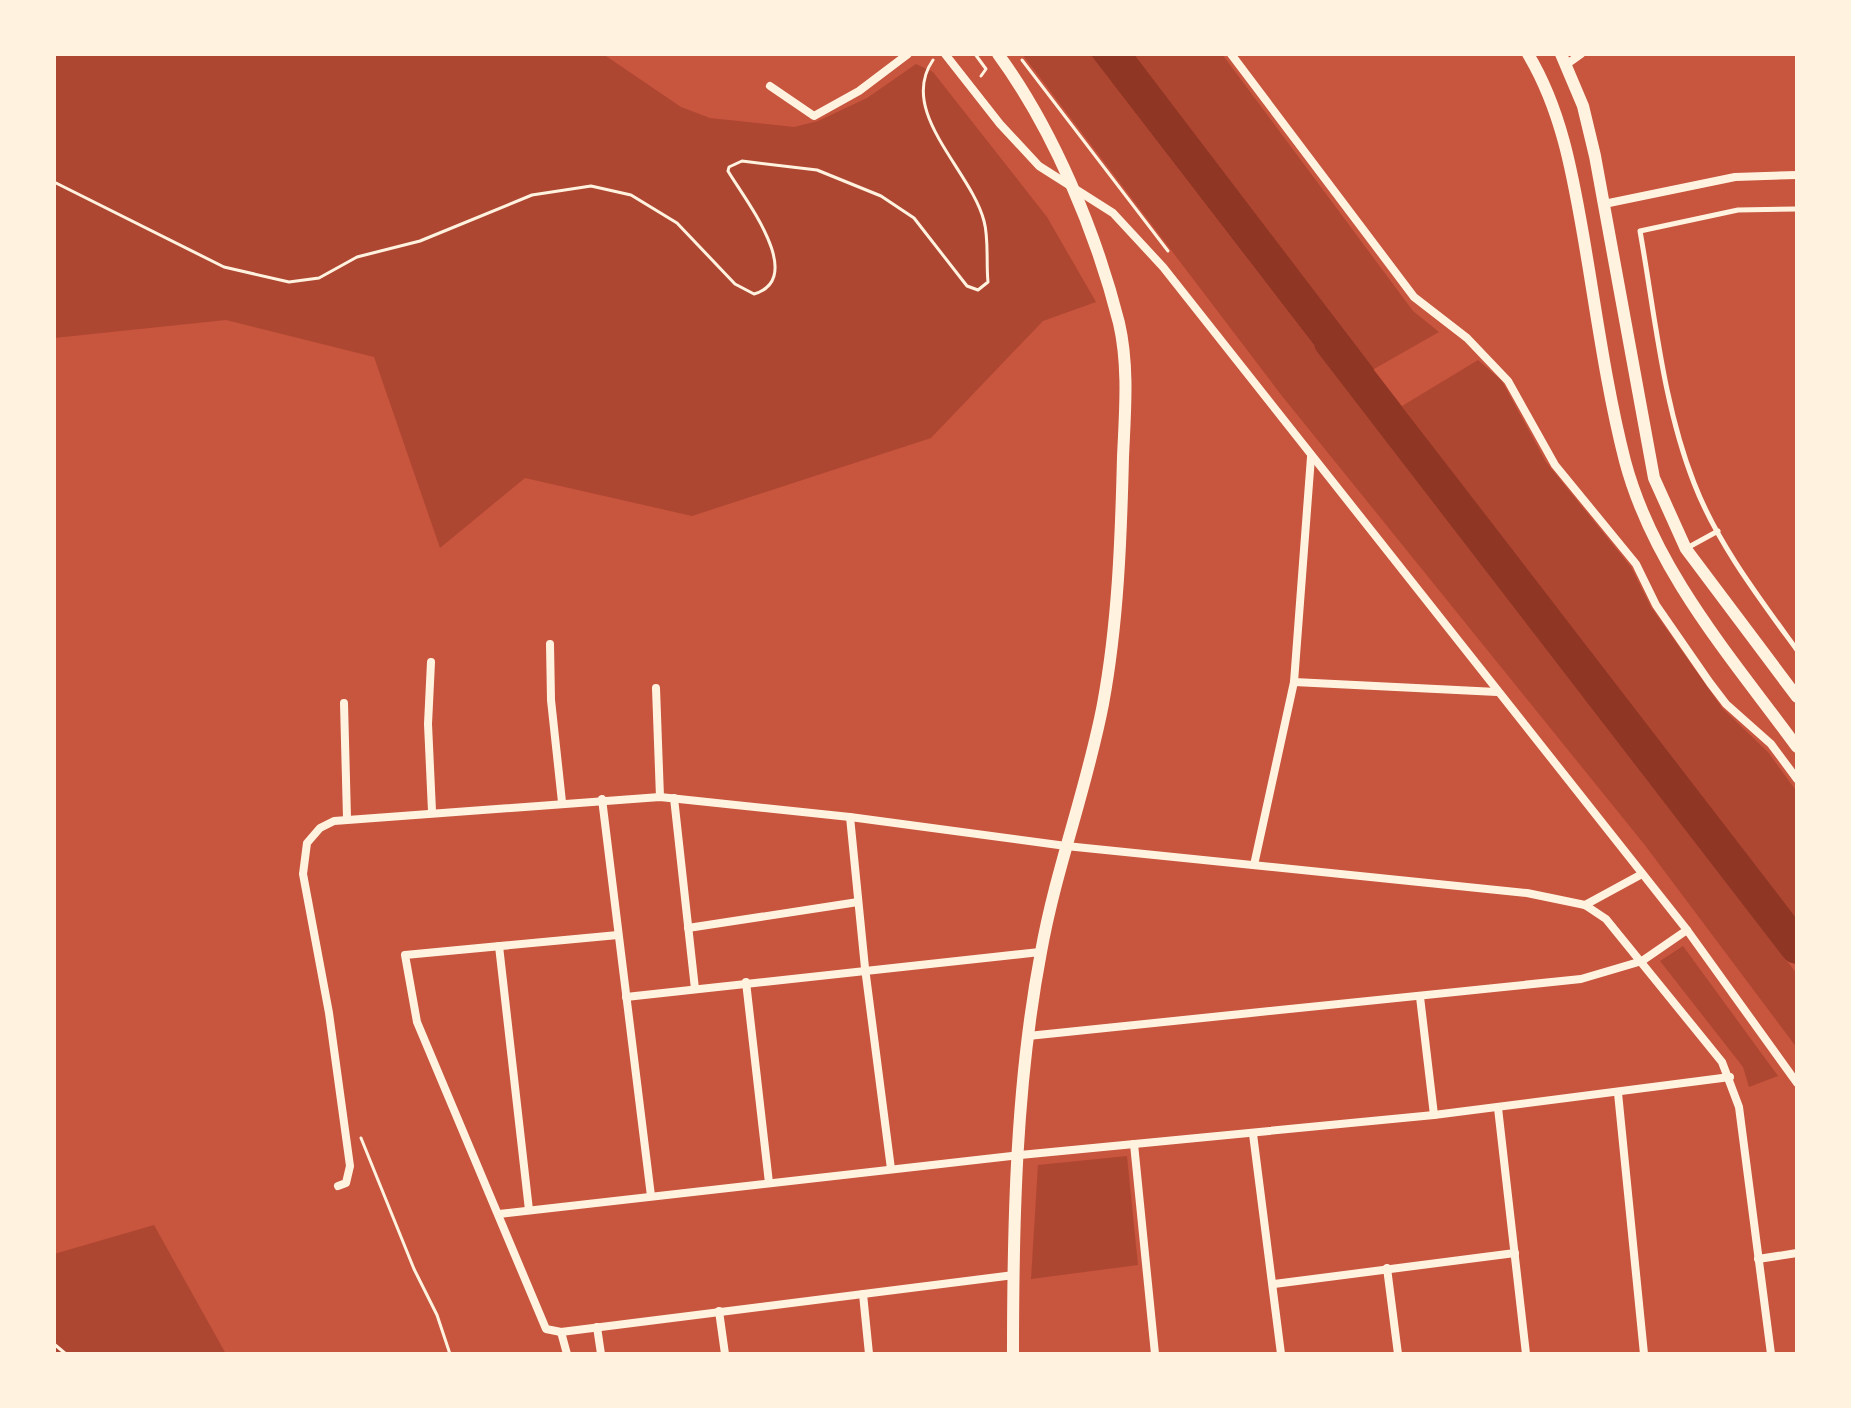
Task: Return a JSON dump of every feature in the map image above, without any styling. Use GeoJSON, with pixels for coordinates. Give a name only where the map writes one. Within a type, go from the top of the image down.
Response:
{"type":"FeatureCollection","features":[{"type":"Feature","properties":{"kind":"street"},"geometry":{"type":"LineString","coordinates":[[770,86],[814,116],[859,91],[908,54]]}},
{"type":"Feature","properties":{"kind":"street"},"geometry":{"type":"LineString","coordinates":[[945,54],[1000,124],[1039,166],[1113,213],[1140,240],[1687,930],[1797,1083]]}},
{"type":"Feature","properties":{"kind":"street"},"geometry":{"type":"LineString","coordinates":[[998,54],[1038,114],[1073,189],[1118,322],[1125,398],[1121,535],[1103,704],[1040,952],[1028,1036],[1014,1275],[1013,1354]]}},
{"type":"Feature","properties":{"kind":"street"},"geometry":{"type":"LineString","coordinates":[[1231,54],[1414,297],[1467,338],[1508,381],[1555,465],[1636,564],[1656,605],[1726,704],[1771,744],[1797,779]]}},
{"type":"Feature","properties":{"kind":"street"},"geometry":{"type":"LineString","coordinates":[[1528,54],[1551,98],[1569,159],[1620,437],[1636,496],[1676,578],[1797,747]]}},
{"type":"Feature","properties":{"kind":"street"},"geometry":{"type":"LineString","coordinates":[[1581,54],[1564,59],[1583,106],[1654,478],[1686,549],[1797,697]]}},
{"type":"Feature","properties":{"kind":"street"},"geometry":{"type":"LineString","coordinates":[[1604,204],[1723,179],[1797,175]]}},
{"type":"Feature","properties":{"kind":"street"},"geometry":{"type":"LineString","coordinates":[[1254,865],[1294,682],[1311,457]]}},
{"type":"Feature","properties":{"kind":"street"},"geometry":{"type":"LineString","coordinates":[[550,644],[551,700],[562,802]]}},
{"type":"Feature","properties":{"kind":"street"},"geometry":{"type":"LineString","coordinates":[[431,662],[428,724],[432,811]]}},
{"type":"Feature","properties":{"kind":"street"},"geometry":{"type":"LineString","coordinates":[[1294,682],[1497,692]]}},
{"type":"Feature","properties":{"kind":"street"},"geometry":{"type":"LineString","coordinates":[[656,688],[660,797]]}},
{"type":"Feature","properties":{"kind":"street"},"geometry":{"type":"LineString","coordinates":[[344,703],[347,818]]}},
{"type":"Feature","properties":{"kind":"street"},"geometry":{"type":"LineString","coordinates":[[1771,744],[1782,726]]}},
{"type":"Feature","properties":{"kind":"street"},"geometry":{"type":"LineString","coordinates":[[338,1186],[350,1176],[350,1166],[327,1000],[303,874],[307,843],[320,828],[347,818],[660,797],[850,817],[1066,846],[1527,893],[1585,905],[1606,919],[1730,1077],[1739,1107],[1771,1354]]}},
{"type":"Feature","properties":{"kind":"street"},"geometry":{"type":"LineString","coordinates":[[674,798],[695,989]]}},
{"type":"Feature","properties":{"kind":"street"},"geometry":{"type":"LineString","coordinates":[[602,799],[651,1196]]}},
{"type":"Feature","properties":{"kind":"street"},"geometry":{"type":"LineString","coordinates":[[850,817],[865,968],[891,1169]]}},
{"type":"Feature","properties":{"kind":"street"},"geometry":{"type":"LineString","coordinates":[[1585,905],[1642,874]]}},
{"type":"Feature","properties":{"kind":"street"},"geometry":{"type":"LineString","coordinates":[[688,928],[858,902]]}},
{"type":"Feature","properties":{"kind":"street"},"geometry":{"type":"LineString","coordinates":[[1028,1036],[1171,1018],[1420,997],[1581,979],[1642,961],[1687,930]]}},
{"type":"Feature","properties":{"kind":"street"},"geometry":{"type":"LineString","coordinates":[[618,935],[405,955],[417,1022],[546,1329],[561,1332],[1014,1275]]}},
{"type":"Feature","properties":{"kind":"street"},"geometry":{"type":"LineString","coordinates":[[499,946],[529,1210]]}},
{"type":"Feature","properties":{"kind":"street"},"geometry":{"type":"LineString","coordinates":[[626,997],[865,968],[1040,952]]}},
{"type":"Feature","properties":{"kind":"street"},"geometry":{"type":"LineString","coordinates":[[746,982],[769,1183]]}},
{"type":"Feature","properties":{"kind":"street"},"geometry":{"type":"LineString","coordinates":[[1420,997],[1434,1115]]}},
{"type":"Feature","properties":{"kind":"street"},"geometry":{"type":"LineString","coordinates":[[499,1214],[1020,1155],[1498,1108],[1730,1077]]}},
{"type":"Feature","properties":{"kind":"street"},"geometry":{"type":"LineString","coordinates":[[1618,1093],[1644,1354]]}},
{"type":"Feature","properties":{"kind":"street"},"geometry":{"type":"LineString","coordinates":[[1498,1108],[1526,1354]]}},
{"type":"Feature","properties":{"kind":"street"},"geometry":{"type":"LineString","coordinates":[[1253,1134],[1281,1354]]}},
{"type":"Feature","properties":{"kind":"street"},"geometry":{"type":"LineString","coordinates":[[1134,1144],[1155,1354]]}},
{"type":"Feature","properties":{"kind":"street"},"geometry":{"type":"LineString","coordinates":[[1274,1284],[1515,1253]]}},
{"type":"Feature","properties":{"kind":"street"},"geometry":{"type":"LineString","coordinates":[[1758,1259],[1797,1253]]}},
{"type":"Feature","properties":{"kind":"street"},"geometry":{"type":"LineString","coordinates":[[1387,1268],[1398,1354]]}},
{"type":"Feature","properties":{"kind":"street"},"geometry":{"type":"LineString","coordinates":[[863,1294],[869,1354]]}},
{"type":"Feature","properties":{"kind":"street"},"geometry":{"type":"LineString","coordinates":[[719,1311],[725,1354]]}},
{"type":"Feature","properties":{"kind":"street"},"geometry":{"type":"LineString","coordinates":[[597,1327],[601,1354]]}},
{"type":"Feature","properties":{"kind":"street"},"geometry":{"type":"LineString","coordinates":[[561,1332],[567,1354]]}},
{"type":"Feature","properties":{"kind":"lane"},"geometry":{"type":"LineString","coordinates":[[1796,648],[1718,531],[1694,485],[1673,410],[1640,231],[1738,210],[1797,209]]}},
{"type":"Feature","properties":{"kind":"lane"},"geometry":{"type":"LineString","coordinates":[[1686,549],[1718,531]]}},
{"type":"Feature","properties":{"kind":"path"},"geometry":{"type":"LineString","coordinates":[[54,182],[224,267],[289,282],[319,278],[357,257],[420,241],[532,195],[591,186],[631,195],[677,223],[735,284],[754,294],[763,292],[770,282],[777,266],[775,249],[728,171],[729,167],[742,161],[802,168],[817,170],[881,196],[914,218],[967,286],[978,290],[988,282],[984,220],[923,105],[923,78],[939,54]]}},
{"type":"Feature","properties":{"kind":"path"},"geometry":{"type":"LineString","coordinates":[[975,54],[986,69],[984,75],[976,76]]}},
{"type":"Feature","properties":{"kind":"path"},"geometry":{"type":"LineString","coordinates":[[1018,54],[1172,255]]}},
{"type":"Feature","properties":{"kind":"path"},"geometry":{"type":"LineString","coordinates":[[361,1138],[414,1269],[437,1315],[450,1354]]}},
{"type":"Feature","properties":{"kind":"path"},"geometry":{"type":"LineString","coordinates":[[54,1344],[66,1354]]}},
{"type":"Feature","properties":{"kind":"shaded area"},"geometry":{"type":"Polygon","coordinates":[[[54,54],[603,54],[681,107],[710,118],[794,127],[818,121],[867,98],[916,64],[933,72],[1047,217],[1096,302],[1043,321],[931,438],[692,516],[525,478],[440,548],[374,357],[226,320],[54,338],[54,54]]]}},
{"type":"Feature","properties":{"kind":"shaded area"},"geometry":{"type":"Polygon","coordinates":[[[1022,54],[1090,54],[1797,974],[1797,1048],[1644,844],[1282,396],[1022,54]]]}},
{"type":"Feature","properties":{"kind":"shaded area"},"geometry":{"type":"Polygon","coordinates":[[[1090,54],[1134,54],[1374,369],[1347,388],[1090,54]]]}},
{"type":"Feature","properties":{"kind":"shaded area"},"geometry":{"type":"Polygon","coordinates":[[[1134,54],[1222,54],[1413,311],[1439,332],[1374,369],[1134,54]]]}},
{"type":"Feature","properties":{"kind":"shaded area"},"geometry":{"type":"Polygon","coordinates":[[[1478,360],[1502,381],[1546,462],[1631,567],[1651,607],[1723,709],[1768,752],[1797,792],[1797,925],[1402,406],[1478,360]]]}},
{"type":"Feature","properties":{"kind":"shaded area"},"geometry":{"type":"Polygon","coordinates":[[[1683,946],[1778,1076],[1749,1087],[1743,1067],[1660,961],[1683,946]]]}},
{"type":"Feature","properties":{"kind":"shaded area"},"geometry":{"type":"Polygon","coordinates":[[[1127,1156],[1138,1265],[1031,1279],[1038,1165],[1127,1156]]]}},
{"type":"Feature","properties":{"kind":"shaded area"},"geometry":{"type":"Polygon","coordinates":[[[154,1225],[226,1354],[54,1354],[54,1254],[154,1225]]]}},
{"type":"Feature","properties":{"kind":"waterway"},"geometry":{"type":"LineString","coordinates":[[1331,342],[1797,947]]}}]}
